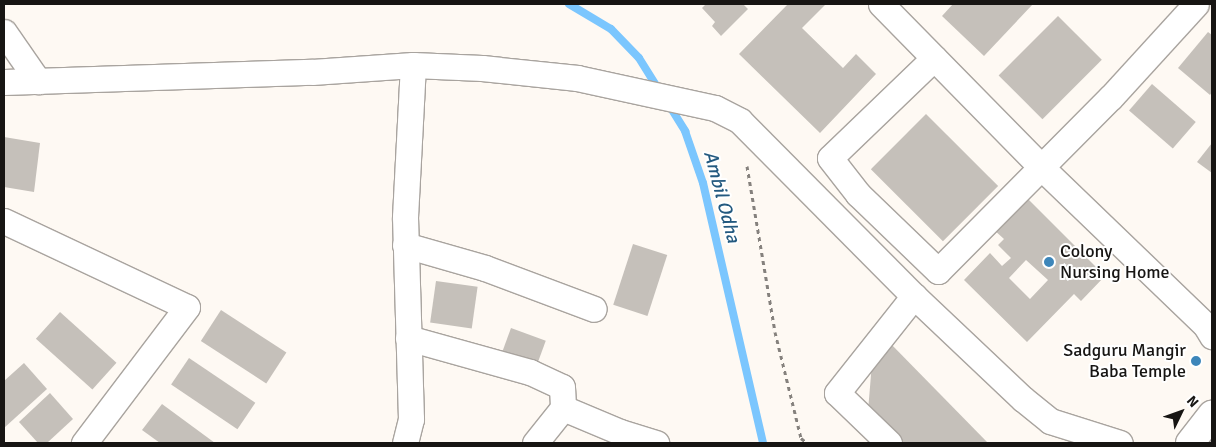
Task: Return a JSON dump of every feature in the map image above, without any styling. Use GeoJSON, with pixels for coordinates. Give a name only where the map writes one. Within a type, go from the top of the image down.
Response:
{"type":"FeatureCollection","features":[{"type":"Feature","properties":{"kind":"main road"},"geometry":{"type":"LineString","coordinates":[[1190,443],[1212,415]]}},
{"type":"Feature","properties":{"kind":"street"},"geometry":{"type":"LineString","coordinates":[[881,4],[1041,167],[1206,326],[1212,336]]}},
{"type":"Feature","properties":{"kind":"street"},"geometry":{"type":"LineString","coordinates":[[934,58],[830,158],[858,194],[938,271],[1111,97],[1196,4]]}},
{"type":"Feature","properties":{"kind":"street"},"geometry":{"type":"LineString","coordinates":[[4,32],[38,81]]}},
{"type":"Feature","properties":{"kind":"street"},"geometry":{"type":"LineString","coordinates":[[404,443],[410,419],[404,217],[413,65]]}},
{"type":"Feature","properties":{"kind":"street"},"geometry":{"type":"LineString","coordinates":[[4,82],[312,72],[413,65],[482,68],[577,78],[715,108],[740,121],[914,296],[1023,399],[1050,420],[1120,443]]}},
{"type":"Feature","properties":{"kind":"street"},"geometry":{"type":"LineString","coordinates":[[4,221],[187,307],[84,443]]}},
{"type":"Feature","properties":{"kind":"street"},"geometry":{"type":"LineString","coordinates":[[405,245],[486,268],[594,309]]}},
{"type":"Feature","properties":{"kind":"street"},"geometry":{"type":"LineString","coordinates":[[888,443],[837,393],[914,296]]}},
{"type":"Feature","properties":{"kind":"street"},"geometry":{"type":"LineString","coordinates":[[408,338],[530,372],[562,387],[563,408],[535,443]]}},
{"type":"Feature","properties":{"kind":"street"},"geometry":{"type":"LineString","coordinates":[[563,408],[620,432],[656,443]]}},
{"type":"Feature","properties":{"kind":"path"},"geometry":{"type":"LineString","coordinates":[[740,121],[775,332],[801,438],[807,443]]}},
{"type":"Feature","properties":{"kind":"building"},"geometry":{"type":"Polygon","coordinates":[[[706,4],[743,4],[748,9],[721,36],[712,26],[715,22],[702,8],[706,4]]]}},
{"type":"Feature","properties":{"kind":"building"},"geometry":{"type":"Polygon","coordinates":[[[788,4],[826,4],[802,28],[843,68],[856,54],[876,74],[820,133],[739,54],[788,4]]]}},
{"type":"Feature","properties":{"kind":"building"},"geometry":{"type":"Polygon","coordinates":[[[953,4],[1033,4],[984,56],[942,16],[953,4]]]}},
{"type":"Feature","properties":{"kind":"building"},"geometry":{"type":"Polygon","coordinates":[[[1058,16],[1102,60],[1042,119],[999,75],[1058,16]]]}},
{"type":"Feature","properties":{"kind":"building"},"geometry":{"type":"Polygon","coordinates":[[[1208,32],[1212,35],[1212,92],[1210,95],[1178,68],[1208,32]]]}},
{"type":"Feature","properties":{"kind":"building"},"geometry":{"type":"Polygon","coordinates":[[[1152,84],[1196,122],[1173,148],[1129,110],[1152,84]]]}},
{"type":"Feature","properties":{"kind":"building"},"geometry":{"type":"Polygon","coordinates":[[[926,114],[998,186],[943,241],[871,169],[926,114]]]}},
{"type":"Feature","properties":{"kind":"building"},"geometry":{"type":"Polygon","coordinates":[[[4,137],[40,143],[34,192],[4,187],[4,137]]]}},
{"type":"Feature","properties":{"kind":"building"},"geometry":{"type":"Polygon","coordinates":[[[1212,143],[1212,173],[1197,162],[1212,143]]]}},
{"type":"Feature","properties":{"kind":"building"},"geometry":{"type":"Polygon","coordinates":[[[1025,196],[1105,276],[1081,301],[1074,294],[1027,342],[964,280],[990,253],[1002,266],[1011,258],[998,245],[1004,239],[993,229],[1025,196]],[[1026,260],[1009,278],[1030,299],[1048,280],[1026,260]]]}},
{"type":"Feature","properties":{"kind":"building"},"geometry":{"type":"Polygon","coordinates":[[[633,244],[667,255],[647,316],[613,305],[633,244]]]}},
{"type":"Feature","properties":{"kind":"building"},"geometry":{"type":"Polygon","coordinates":[[[436,281],[478,287],[472,328],[430,323],[436,281]]]}},
{"type":"Feature","properties":{"kind":"building"},"geometry":{"type":"Polygon","coordinates":[[[221,310],[286,352],[266,384],[201,341],[221,310]]]}},
{"type":"Feature","properties":{"kind":"building"},"geometry":{"type":"Polygon","coordinates":[[[60,312],[116,363],[92,390],[36,339],[60,312]]]}},
{"type":"Feature","properties":{"kind":"building"},"geometry":{"type":"Polygon","coordinates":[[[511,328],[546,341],[537,366],[502,353],[511,328]]]}},
{"type":"Feature","properties":{"kind":"building"},"geometry":{"type":"Polygon","coordinates":[[[889,342],[988,443],[902,443],[868,411],[872,363],[889,342]]]}},
{"type":"Feature","properties":{"kind":"building"},"geometry":{"type":"Polygon","coordinates":[[[189,358],[255,403],[237,429],[171,385],[189,358]]]}},
{"type":"Feature","properties":{"kind":"building"},"geometry":{"type":"Polygon","coordinates":[[[24,363],[47,389],[4,428],[4,381],[24,363]]]}},
{"type":"Feature","properties":{"kind":"building"},"geometry":{"type":"Polygon","coordinates":[[[50,393],[73,419],[47,443],[38,443],[19,422],[50,393]]]}},
{"type":"Feature","properties":{"kind":"building"},"geometry":{"type":"Polygon","coordinates":[[[162,404],[215,443],[160,443],[142,430],[162,404]]]}},
{"type":"Feature","properties":{"kind":"waterway","name":"Ambil Odha"},"geometry":{"type":"LineString","coordinates":[[569,4],[611,29],[639,58],[658,89]]}},
{"type":"Feature","properties":{"kind":"waterway","name":"Ambil Odha"},"geometry":{"type":"LineString","coordinates":[[669,105],[685,131],[703,183],[763,443]]}},
{"type":"Feature","properties":{"kind":"place","name":"Colony Nursing Home"},"geometry":{"type":"Point","coordinates":[1049,262]}},
{"type":"Feature","properties":{"kind":"place","name":"Sadguru Mangir Baba Temple"},"geometry":{"type":"Point","coordinates":[1196,361]}}]}
